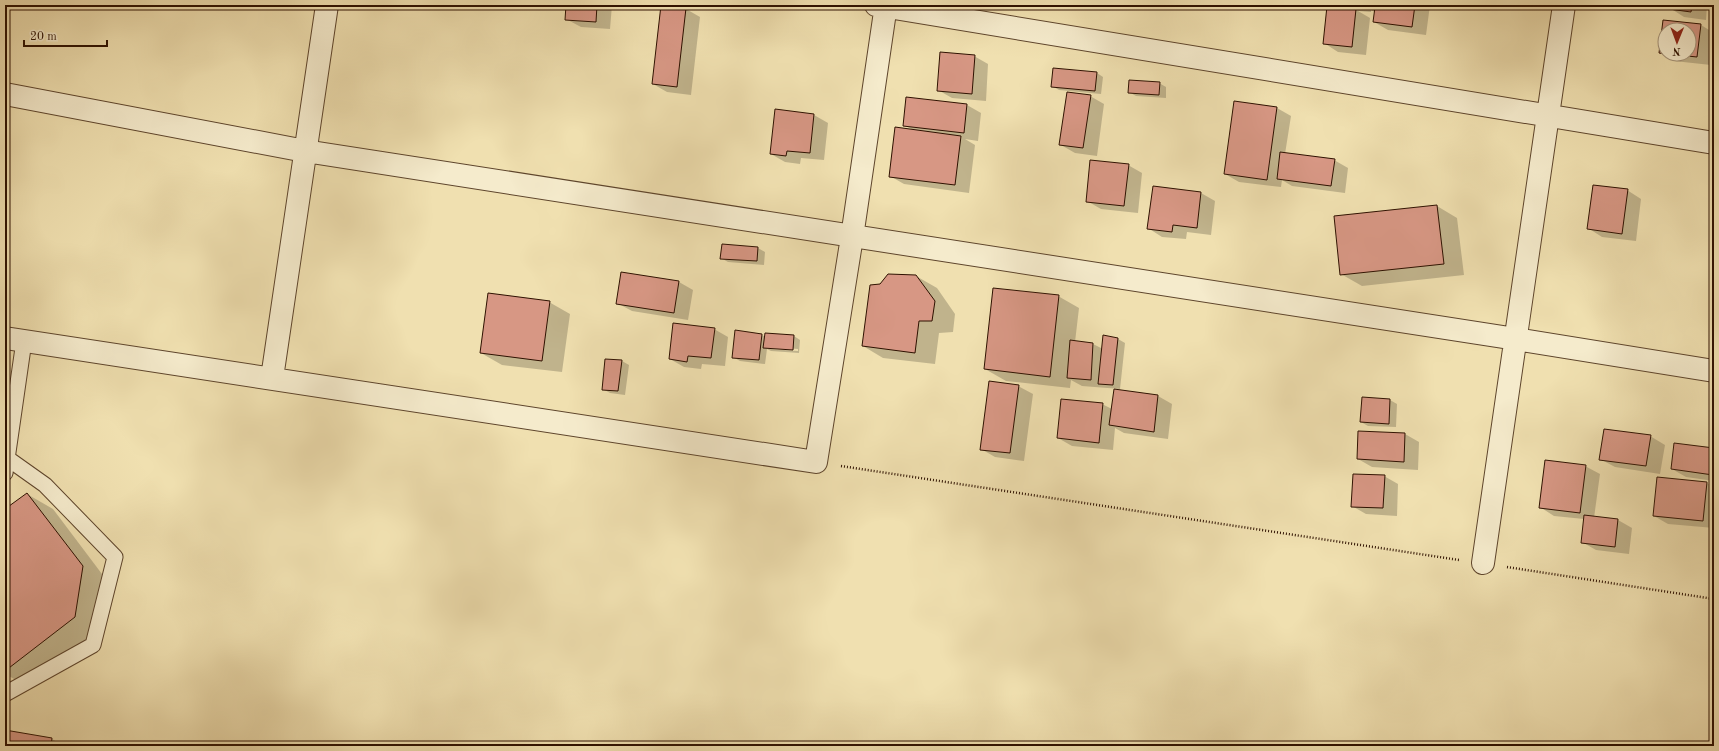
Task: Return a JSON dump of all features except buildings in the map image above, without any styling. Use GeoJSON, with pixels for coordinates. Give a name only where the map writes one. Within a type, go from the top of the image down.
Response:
{"type":"FeatureCollection","features":[{"type":"Feature","properties":{"kind":"street"},"geometry":{"type":"LineString","coordinates":[[272,378],[327,5]]}},
{"type":"Feature","properties":{"kind":"street"},"geometry":{"type":"LineString","coordinates":[[1483,564],[1564,5]]}},
{"type":"Feature","properties":{"kind":"street"},"geometry":{"type":"LineString","coordinates":[[15,339],[816,462],[852,237],[883,6],[1714,143]]}},
{"type":"Feature","properties":{"kind":"street"},"geometry":{"type":"LineString","coordinates":[[5,94],[305,151],[1714,371]]}},
{"type":"Feature","properties":{"kind":"lane"},"geometry":{"type":"LineString","coordinates":[[5,694],[92,645],[115,556],[45,485],[6,465],[15,339]]}},
{"type":"Feature","properties":{"kind":"path"},"geometry":{"type":"LineString","coordinates":[[816,462],[1714,599]]}}]}
